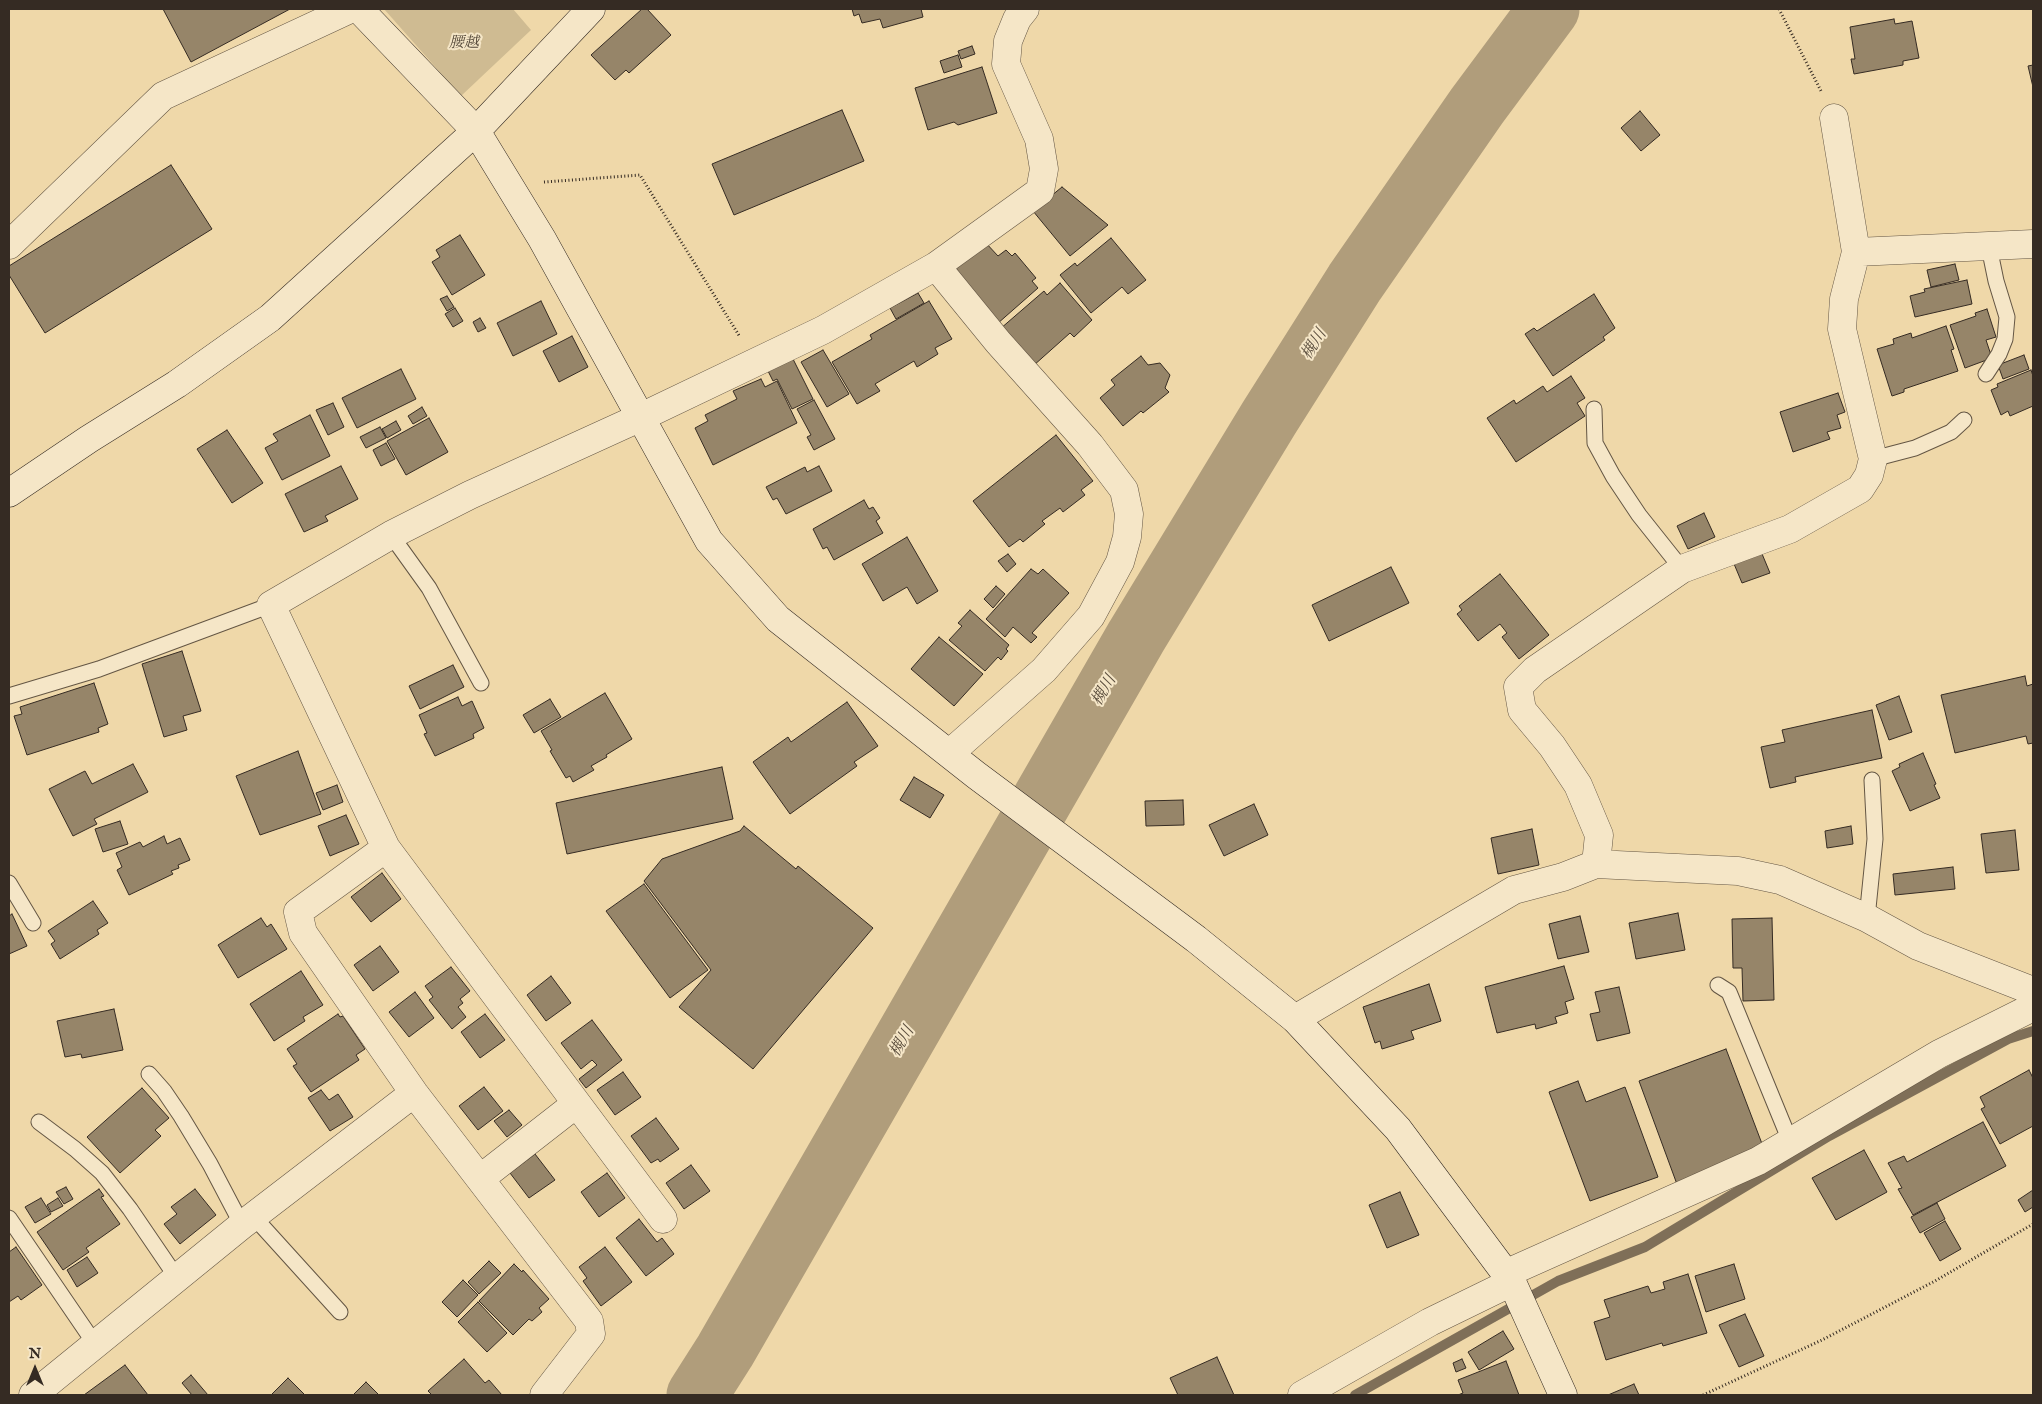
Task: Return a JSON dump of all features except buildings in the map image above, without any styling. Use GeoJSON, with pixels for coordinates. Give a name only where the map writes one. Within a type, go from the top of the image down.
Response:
{"type":"FeatureCollection","features":[{"type":"Feature","properties":{"kind":"street"},"geometry":{"type":"LineString","coordinates":[[9,245],[163,96],[350,9]]}},
{"type":"Feature","properties":{"kind":"street"},"geometry":{"type":"LineString","coordinates":[[359,9],[476,131],[542,239],[639,418],[709,541],[778,619],[976,775],[1196,939],[1295,1019],[1398,1129],[1508,1278],[1563,1395]]}},
{"type":"Feature","properties":{"kind":"street"},"geometry":{"type":"LineString","coordinates":[[9,493],[89,439],[177,384],[270,318],[476,131],[590,9]]}},
{"type":"Feature","properties":{"kind":"street"},"geometry":{"type":"LineString","coordinates":[[663,1219],[386,848],[271,605],[391,535],[470,495],[639,418],[822,330],[936,266],[1040,191],[1044,169],[1039,139],[1006,64],[1008,41],[1017,19],[1025,9]]}},
{"type":"Feature","properties":{"kind":"street"},"geometry":{"type":"LineString","coordinates":[[1596,864],[1599,835],[1578,785],[1552,746],[1522,710],[1518,687],[1535,670],[1682,569],[1790,529],[1860,489],[1869,474],[1873,459],[1842,329],[1844,300],[1856,252],[1834,118]]}},
{"type":"Feature","properties":{"kind":"street"},"geometry":{"type":"LineString","coordinates":[[1856,252],[2033,244]]}},
{"type":"Feature","properties":{"kind":"street"},"geometry":{"type":"LineString","coordinates":[[936,266],[998,342],[1090,445],[1124,490],[1129,514],[1127,537],[1120,562],[1090,616],[1044,670],[950,754]]}},
{"type":"Feature","properties":{"kind":"street"},"geometry":{"type":"LineString","coordinates":[[386,848],[298,912],[303,933],[414,1093],[589,1321],[591,1334],[544,1395]]}},
{"type":"Feature","properties":{"kind":"street"},"geometry":{"type":"LineString","coordinates":[[1295,1019],[1514,890],[1563,877],[1596,864],[1738,871],[1780,880],[1867,918],[1918,946],[2033,991]]}},
{"type":"Feature","properties":{"kind":"street"},"geometry":{"type":"LineString","coordinates":[[1302,1395],[1508,1278],[1758,1161],[1939,1054],[2033,1008]]}},
{"type":"Feature","properties":{"kind":"street"},"geometry":{"type":"LineString","coordinates":[[43,1392],[95,1344],[247,1221],[414,1093]]}},
{"type":"Feature","properties":{"kind":"street"},"geometry":{"type":"LineString","coordinates":[[481,1178],[576,1104]]}},
{"type":"Feature","properties":{"kind":"lane"},"geometry":{"type":"LineString","coordinates":[[1986,374],[1999,354],[2005,339],[2006,317],[1989,247]]}},
{"type":"Feature","properties":{"kind":"lane"},"geometry":{"type":"LineString","coordinates":[[1594,409],[1594,442],[1613,476],[1639,515],[1682,569]]}},
{"type":"Feature","properties":{"kind":"lane"},"geometry":{"type":"LineString","coordinates":[[1873,459],[1915,448],[1951,432],[1964,420]]}},
{"type":"Feature","properties":{"kind":"lane"},"geometry":{"type":"LineString","coordinates":[[391,535],[429,588],[481,683]]}},
{"type":"Feature","properties":{"kind":"lane"},"geometry":{"type":"LineString","coordinates":[[9,696],[99,669],[271,605]]}},
{"type":"Feature","properties":{"kind":"lane"},"geometry":{"type":"LineString","coordinates":[[1867,918],[1875,839],[1872,780]]}},
{"type":"Feature","properties":{"kind":"lane"},"geometry":{"type":"LineString","coordinates":[[9,883],[33,924]]}},
{"type":"Feature","properties":{"kind":"lane"},"geometry":{"type":"LineString","coordinates":[[1718,985],[1728,992],[1790,1141]]}},
{"type":"Feature","properties":{"kind":"lane"},"geometry":{"type":"LineString","coordinates":[[148,1074],[164,1091],[181,1116],[247,1221],[340,1312]]}},
{"type":"Feature","properties":{"kind":"lane"},"geometry":{"type":"LineString","coordinates":[[39,1122],[75,1148],[102,1173],[130,1208],[177,1278]]}},
{"type":"Feature","properties":{"kind":"lane"},"geometry":{"type":"LineString","coordinates":[[9,1218],[95,1344]]}},
{"type":"Feature","properties":{"kind":"path"},"geometry":{"type":"LineString","coordinates":[[1779,9],[1834,118]]}},
{"type":"Feature","properties":{"kind":"path"},"geometry":{"type":"LineString","coordinates":[[541,182],[640,176],[756,362]]}},
{"type":"Feature","properties":{"kind":"path"},"geometry":{"type":"LineString","coordinates":[[1703,1395],[1822,1340],[1935,1282],[2033,1224]]}},
{"type":"Feature","properties":{"kind":"green space","name":"腰越"},"geometry":{"type":"Polygon","coordinates":[[[384,9],[513,9],[531,30],[461,96],[384,9]]]}},
{"type":"Feature","properties":{"kind":"waterway","name":"槻川"},"geometry":{"type":"LineString","coordinates":[[697,1395],[725,1351],[1136,637],[1269,418],[1355,282],[1477,106],[1549,9]]}},
{"type":"Feature","properties":{"kind":"waterway"},"geometry":{"type":"LineString","coordinates":[[1355,1395],[1558,1281],[1645,1247],[1829,1136],[2008,1039],[2033,1031]]}}]}
